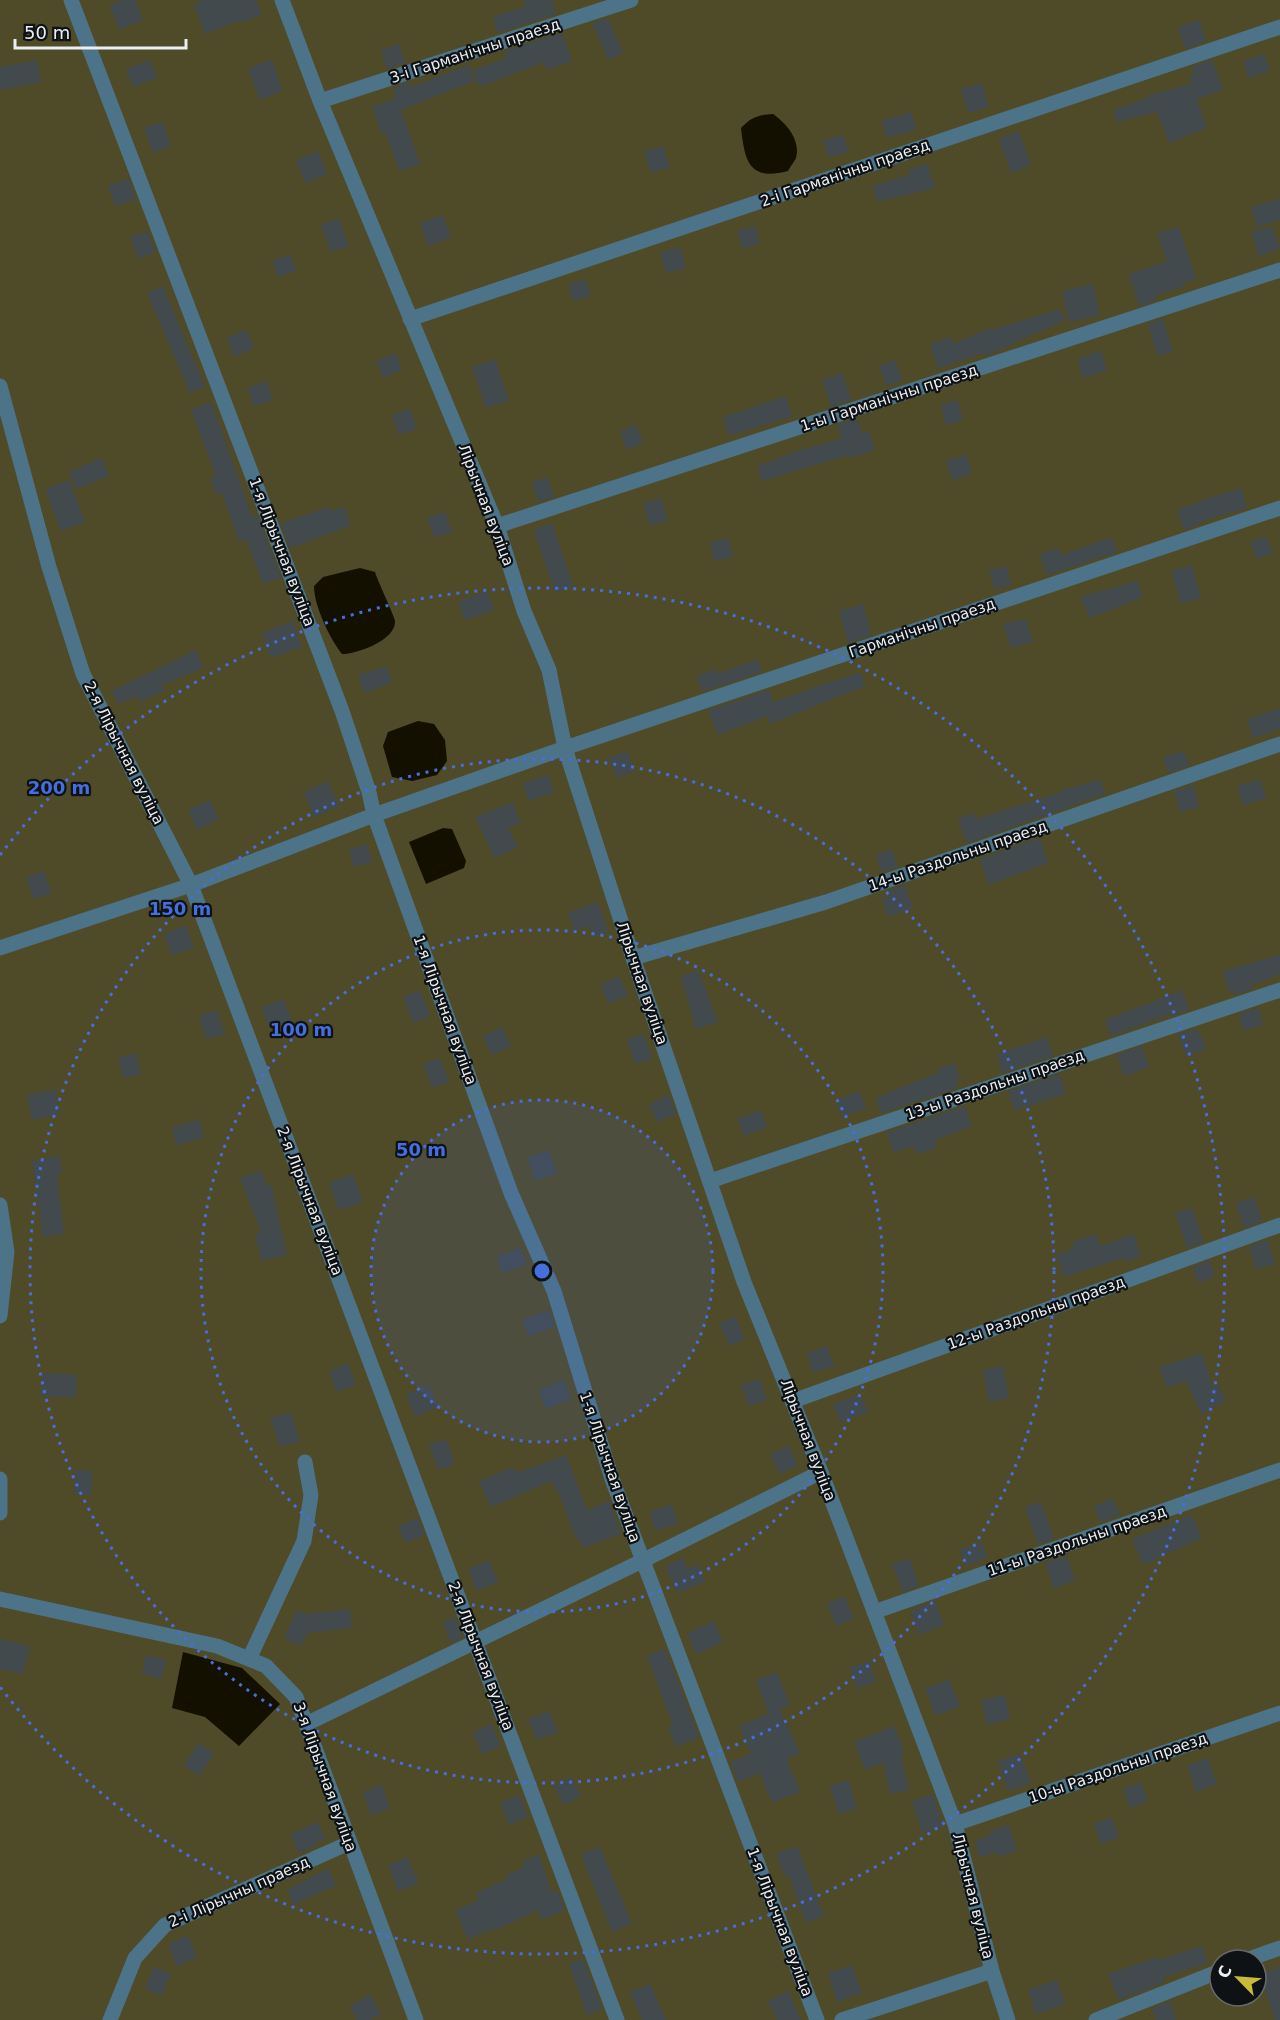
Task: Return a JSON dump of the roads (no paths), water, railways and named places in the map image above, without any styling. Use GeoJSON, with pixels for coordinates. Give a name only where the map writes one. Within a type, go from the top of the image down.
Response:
{"type":"FeatureCollection","features":[{"type":"Feature","properties":{"kind":"street","name":"1-я Лірычная вуліца"},"geometry":{"type":"LineString","coordinates":[[71,0],[338,700],[369,792],[374,815],[511,1193],[554,1291],[612,1479],[818,2020]]}},
{"type":"Feature","properties":{"kind":"street","name":"Лірычная вуліца"},"geometry":{"type":"LineString","coordinates":[[282,0],[320,101],[497,526],[524,611],[549,670],[565,748],[633,958],[744,1282],[821,1472],[955,1824],[992,1971],[1008,2020]]}},
{"type":"Feature","properties":{"kind":"street","name":"3-і Гарманічны праезд"},"geometry":{"type":"LineString","coordinates":[[320,101],[631,0]]}},
{"type":"Feature","properties":{"kind":"street","name":"2-і Гарманічны праезд"},"geometry":{"type":"LineString","coordinates":[[410,319],[1280,27]]}},
{"type":"Feature","properties":{"kind":"street","name":"1-ы Гарманічны праезд"},"geometry":{"type":"LineString","coordinates":[[497,526],[1280,270]]}},
{"type":"Feature","properties":{"kind":"street","name":"2-я Лірычная вуліца"},"geometry":{"type":"LineString","coordinates":[[0,386],[49,567],[83,674],[191,885],[617,2020]]}},
{"type":"Feature","properties":{"kind":"street","name":"Гарманічны праезд"},"geometry":{"type":"LineString","coordinates":[[0,948],[191,885],[374,815],[565,748],[1280,508]]}},
{"type":"Feature","properties":{"kind":"street","name":"14-ы Раздольны праезд"},"geometry":{"type":"LineString","coordinates":[[633,958],[825,902],[1280,744]]}},
{"type":"Feature","properties":{"kind":"street","name":"13-ы Раздольны праезд"},"geometry":{"type":"LineString","coordinates":[[710,1181],[1280,990]]}},
{"type":"Feature","properties":{"kind":"street"},"geometry":{"type":"LineString","coordinates":[[0,1205],[7,1252],[0,1316]]}},
{"type":"Feature","properties":{"kind":"street","name":"12-ы Раздольны праезд"},"geometry":{"type":"LineString","coordinates":[[793,1401],[1280,1226]]}},
{"type":"Feature","properties":{"kind":"street"},"geometry":{"type":"LineString","coordinates":[[249,1659],[304,1541],[311,1495],[305,1462]]}},
{"type":"Feature","properties":{"kind":"street","name":"11-ы Раздольны праезд"},"geometry":{"type":"LineString","coordinates":[[874,1612],[1280,1470]]}},
{"type":"Feature","properties":{"kind":"street"},"geometry":{"type":"LineString","coordinates":[[306,1724],[821,1472]]}},
{"type":"Feature","properties":{"kind":"street"},"geometry":{"type":"LineString","coordinates":[[0,1479],[0,1513]]}},
{"type":"Feature","properties":{"kind":"street","name":"3-я Лірычная вуліца"},"geometry":{"type":"LineString","coordinates":[[0,1599],[218,1646],[266,1666],[296,1697],[350,1843],[409,2018]]}},
{"type":"Feature","properties":{"kind":"street","name":"10-ы Раздольны праезд"},"geometry":{"type":"LineString","coordinates":[[955,1824],[1280,1713]]}},
{"type":"Feature","properties":{"kind":"street","name":"2-і Лірычны праезд"},"geometry":{"type":"LineString","coordinates":[[110,2020],[135,1958],[165,1925],[350,1843]]}},
{"type":"Feature","properties":{"kind":"street"},"geometry":{"type":"LineString","coordinates":[[842,2020],[992,1971]]}},
{"type":"Feature","properties":{"kind":"street"},"geometry":{"type":"LineString","coordinates":[[1096,2020],[1208,1976]]}}]}
